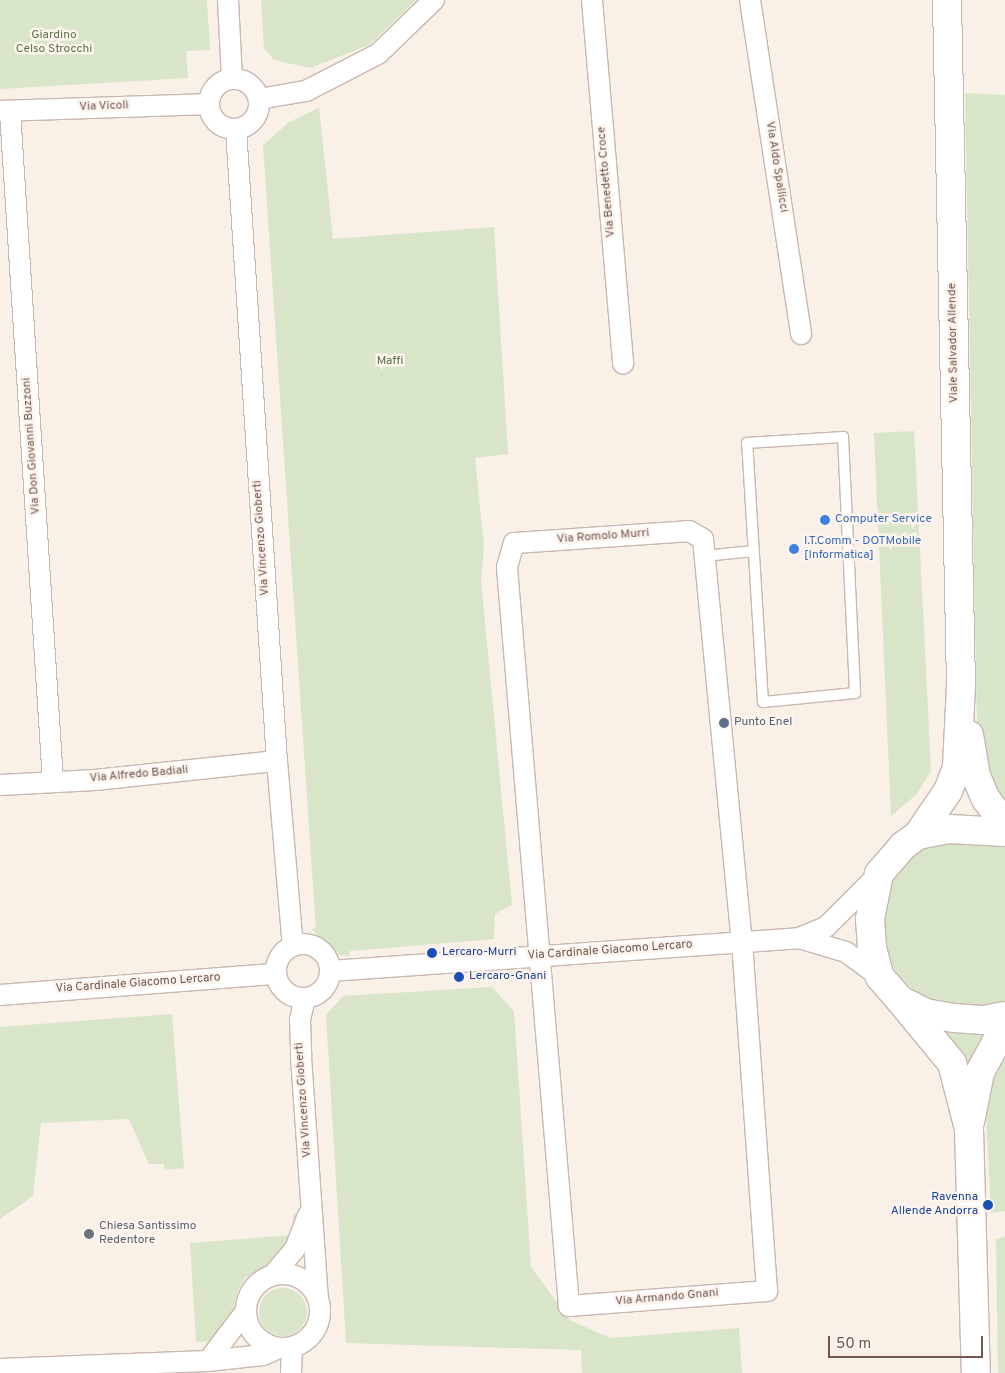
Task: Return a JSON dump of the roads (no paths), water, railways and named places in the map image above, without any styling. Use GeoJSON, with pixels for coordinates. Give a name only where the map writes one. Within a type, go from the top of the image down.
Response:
{"type":"FeatureCollection","features":[{"type":"Feature","properties":{"kind":"main road","name":"Viale Salvador Allende"},"geometry":{"type":"LineString","coordinates":[[918,835],[948,791],[957,767],[962,686],[947,0]]}},
{"type":"Feature","properties":{"kind":"main road","name":"Viale Salvador Allende"},"geometry":{"type":"LineString","coordinates":[[962,686],[976,776],[986,799],[1005,824]]}},
{"type":"Feature","properties":{"kind":"main road"},"geometry":{"type":"LineString","coordinates":[[969,1129],[952,1063],[880,977],[872,948],[870,919],[879,874],[903,846],[918,835],[949,829],[1005,832]]}},
{"type":"Feature","properties":{"kind":"main road"},"geometry":{"type":"LineString","coordinates":[[900,1000],[925,1013],[954,1018],[984,1020],[1005,1016]]}},
{"type":"Feature","properties":{"kind":"main road"},"geometry":{"type":"LineString","coordinates":[[976,1373],[969,1129],[980,1072],[1005,1026]]}},
{"type":"Feature","properties":{"kind":"street"},"geometry":{"type":"LineString","coordinates":[[228,0],[232,79]]}},
{"type":"Feature","properties":{"kind":"street"},"geometry":{"type":"LineString","coordinates":[[259,99],[306,91],[378,54],[434,0]]}},
{"type":"Feature","properties":{"kind":"street","name":"Via Benedetto Croce"},"geometry":{"type":"LineString","coordinates":[[592,0],[623,364]]}},
{"type":"Feature","properties":{"kind":"street","name":"Via Aldo Spallicci"},"geometry":{"type":"LineString","coordinates":[[750,0],[801,334]]}},
{"type":"Feature","properties":{"kind":"street"},"geometry":{"type":"LineString","coordinates":[[232,79],[249,83],[259,99],[258,114],[253,121],[236,130],[216,122],[209,104],[217,85],[232,79]]}},
{"type":"Feature","properties":{"kind":"street","name":"Via Vicoli"},"geometry":{"type":"LineString","coordinates":[[5,111],[209,104]]}},
{"type":"Feature","properties":{"kind":"street","name":"Via Don Giovanni Buzzoni"},"geometry":{"type":"LineString","coordinates":[[5,111],[53,781]]}},
{"type":"Feature","properties":{"kind":"street","name":"Via Vincenzo Gioberti"},"geometry":{"type":"LineString","coordinates":[[236,130],[277,761],[293,946]]}},
{"type":"Feature","properties":{"kind":"street","name":"Via Romolo Murri"},"geometry":{"type":"LineString","coordinates":[[540,957],[507,567],[514,543],[689,531],[703,539],[742,942]]}},
{"type":"Feature","properties":{"kind":"street","name":"Via Alfredo Badiali"},"geometry":{"type":"LineString","coordinates":[[0,785],[277,761]]}},
{"type":"Feature","properties":{"kind":"street","name":"Via Cardinale Giacomo Lercaro"},"geometry":{"type":"LineString","coordinates":[[330,971],[799,938],[826,928],[879,874]]}},
{"type":"Feature","properties":{"kind":"street","name":"Via Cardinale Giacomo Lercaro"},"geometry":{"type":"LineString","coordinates":[[799,938],[846,952],[880,977]]}},
{"type":"Feature","properties":{"kind":"street","name":"Via Armando Gnani"},"geometry":{"type":"LineString","coordinates":[[540,957],[569,1306],[767,1291],[742,942]]}},
{"type":"Feature","properties":{"kind":"street"},"geometry":{"type":"LineString","coordinates":[[302,944],[319,948],[329,962],[330,971],[326,986],[305,998],[283,989],[276,974],[280,957],[293,946],[302,944]]}},
{"type":"Feature","properties":{"kind":"street","name":"Via Cardinale Giacomo Lercaro"},"geometry":{"type":"LineString","coordinates":[[0,995],[276,974]]}},
{"type":"Feature","properties":{"kind":"street","name":"Via Vincenzo Gioberti"},"geometry":{"type":"LineString","coordinates":[[0,1369],[209,1367],[263,1355],[310,1337],[320,1318],[300,1020],[305,998]]}},
{"type":"Feature","properties":{"kind":"street","name":"Via Vincenzo Gioberti"},"geometry":{"type":"LineString","coordinates":[[209,1367],[246,1311],[253,1289],[273,1275],[303,1235],[311,1203]]}},
{"type":"Feature","properties":{"kind":"street"},"geometry":{"type":"LineString","coordinates":[[273,1275],[284,1273],[300,1278],[313,1288],[318,1298]]}},
{"type":"Feature","properties":{"kind":"street"},"geometry":{"type":"LineString","coordinates":[[246,1311],[252,1332],[259,1339],[286,1347],[291,1373]]}},
{"type":"Feature","properties":{"kind":"lane"},"geometry":{"type":"LineString","coordinates":[[843,437],[855,693],[763,702],[754,551],[747,444],[843,437]]}},
{"type":"Feature","properties":{"kind":"lane"},"geometry":{"type":"LineString","coordinates":[[704,556],[754,551]]}},
{"type":"Feature","properties":{"kind":"place","name":"Computer Service"},"geometry":{"type":"Point","coordinates":[825,520]}},
{"type":"Feature","properties":{"kind":"place","name":"I.T.Comm - DOTMobile [Informatica]"},"geometry":{"type":"Point","coordinates":[794,549]}},
{"type":"Feature","properties":{"kind":"place","name":"Punto Enel"},"geometry":{"type":"Point","coordinates":[724,723]}},
{"type":"Feature","properties":{"kind":"place","name":"Lercaro-Murri"},"geometry":{"type":"Point","coordinates":[432,953]}},
{"type":"Feature","properties":{"kind":"place","name":"Lercaro-Gnani"},"geometry":{"type":"Point","coordinates":[459,977]}},
{"type":"Feature","properties":{"kind":"place","name":"Ravenna Allende Andorra"},"geometry":{"type":"Point","coordinates":[988,1205]}},
{"type":"Feature","properties":{"kind":"place","name":"Chiesa Santissimo Redentore"},"geometry":{"type":"Point","coordinates":[89,1234]}},
{"type":"Feature","properties":{"kind":"park label","name":"Giardino Celso Strocchi"},"geometry":{"type":"Point","coordinates":[54,43]}},
{"type":"Feature","properties":{"kind":"park label","name":"Maffi"},"geometry":{"type":"Point","coordinates":[390,362]}}]}
